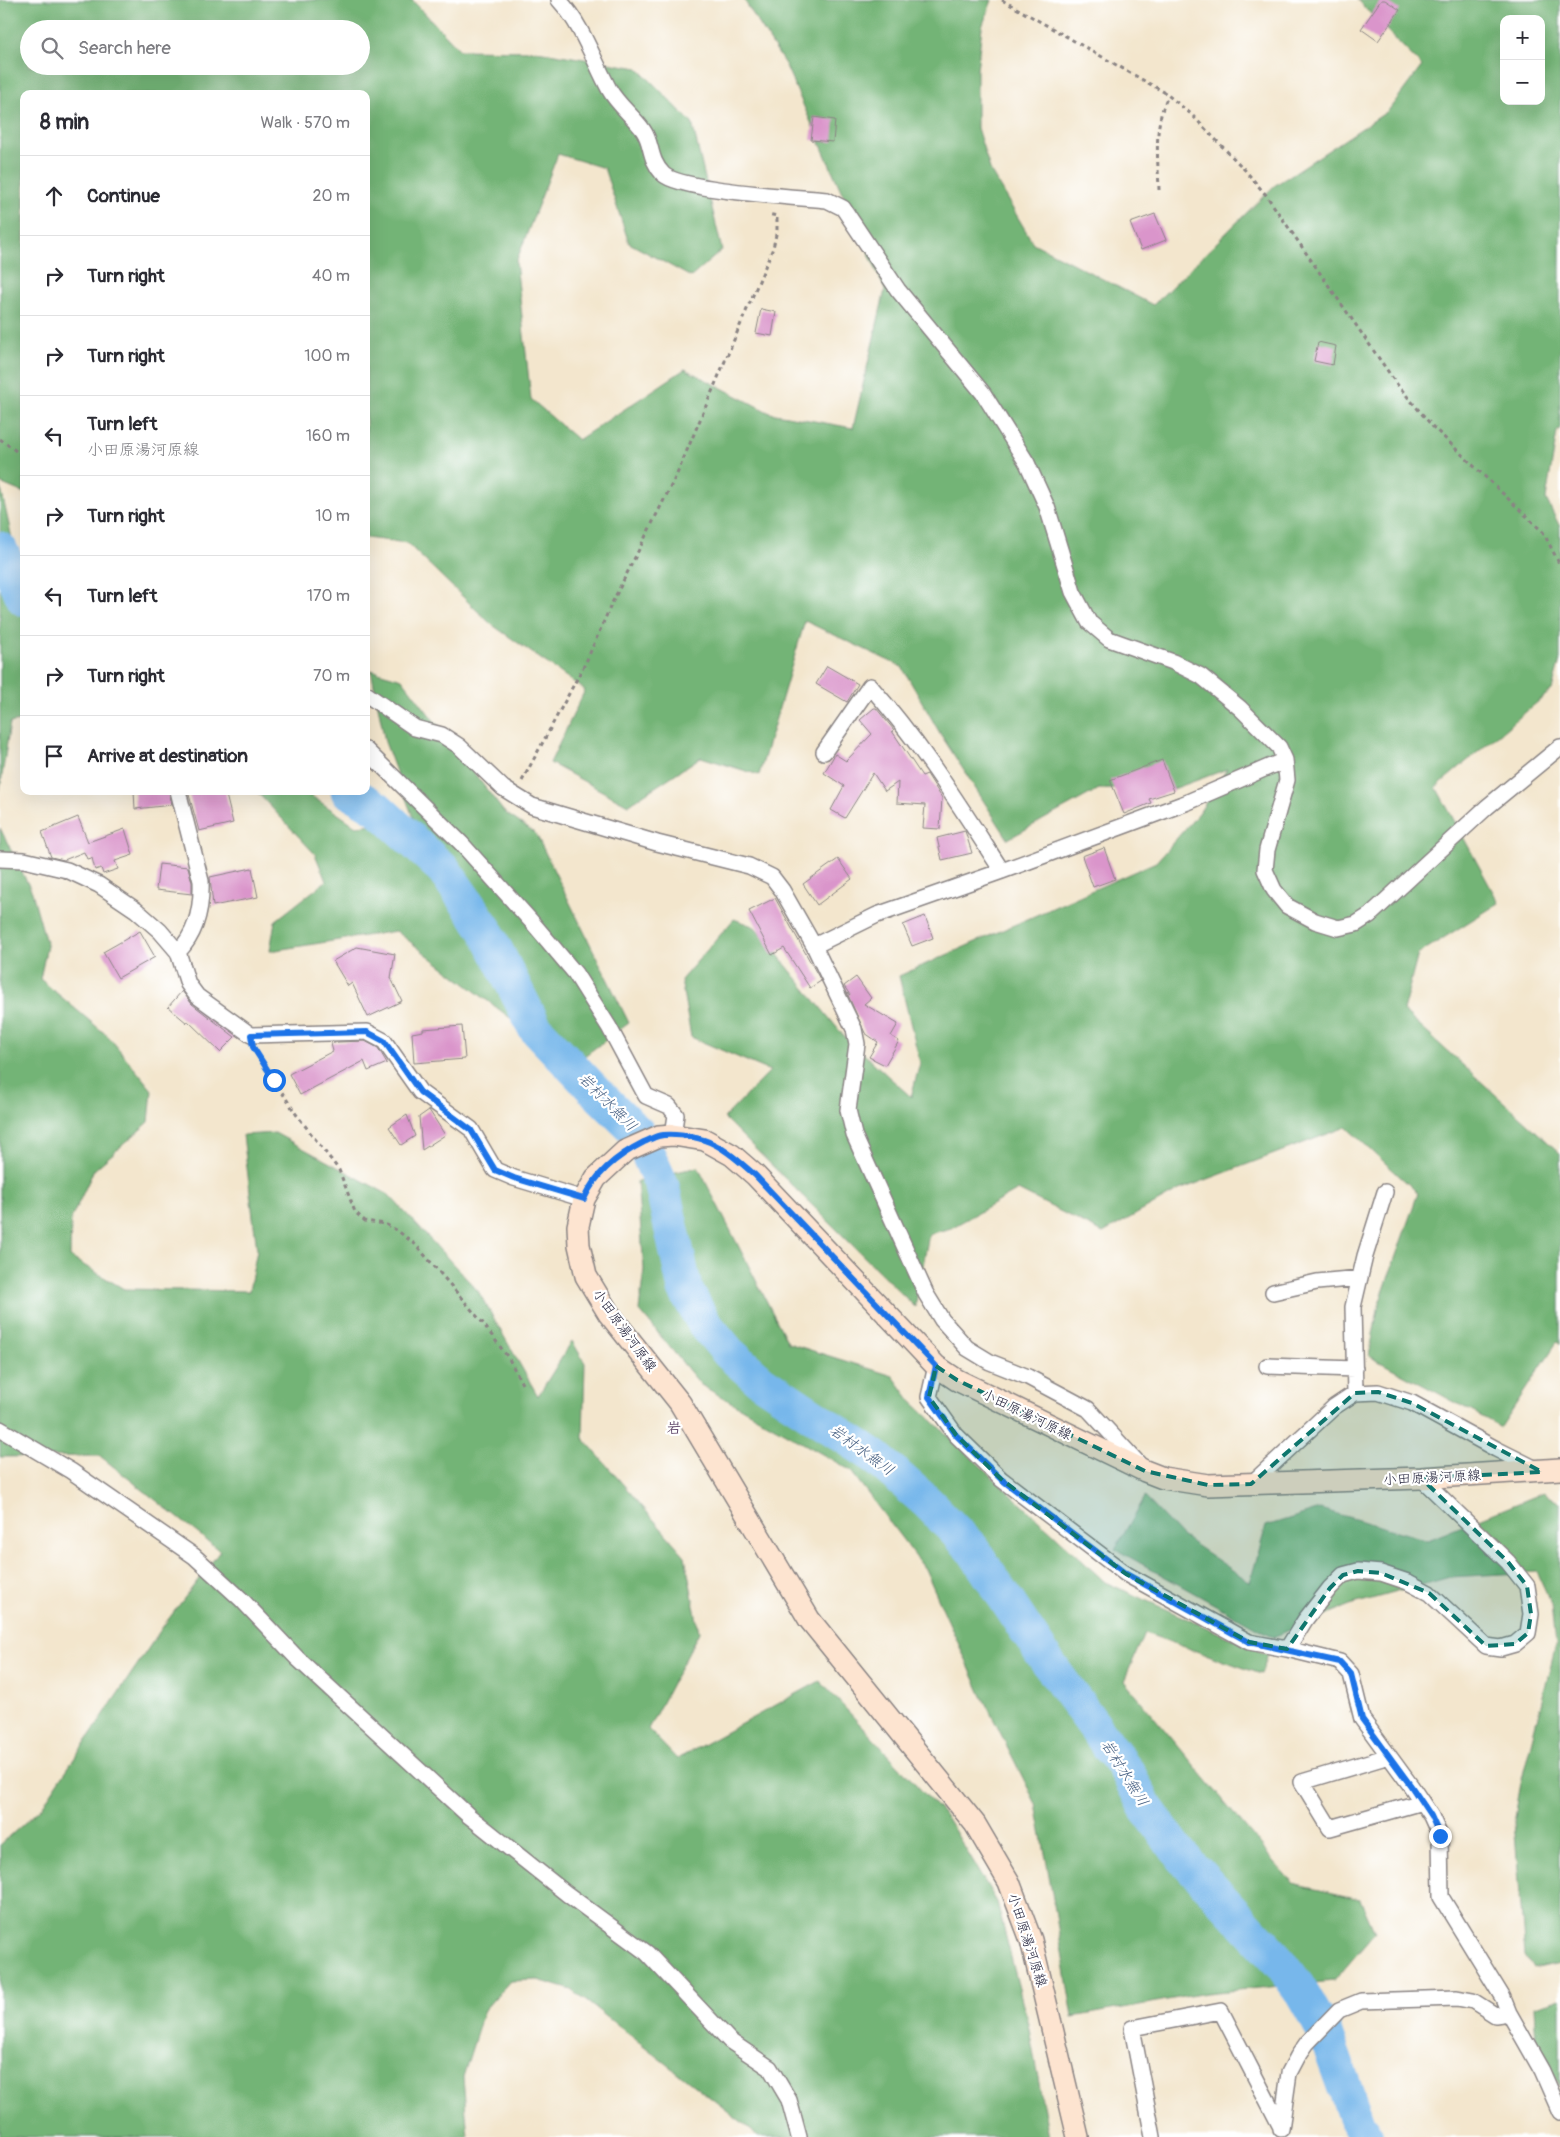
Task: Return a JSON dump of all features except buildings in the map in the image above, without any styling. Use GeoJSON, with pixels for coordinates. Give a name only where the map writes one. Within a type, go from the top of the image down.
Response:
{"type":"FeatureCollection","features":[{"type":"Feature","properties":{"kind":"main road","name":"小田原湯河原線"},"geometry":{"type":"LineString","coordinates":[[1078,2137],[1031,1940],[1009,1882],[974,1824],[809,1619],[680,1403],[609,1314],[586,1276],[579,1245],[578,1226],[584,1199],[596,1178],[625,1151],[666,1136],[705,1140],[732,1155],[755,1175],[936,1366],[958,1380],[1145,1471],[1164,1478],[1208,1485],[1421,1478],[1551,1470]]}},
{"type":"Feature","properties":{"kind":"street"},"geometry":{"type":"LineString","coordinates":[[559,0],[570,12],[610,92],[645,132],[652,160],[664,175],[680,182],[711,188],[827,200],[844,208],[898,290],[983,393],[1027,463],[1047,507],[1073,592],[1089,622],[1109,639],[1173,662],[1201,676],[1262,729],[1279,747],[1285,760],[1286,780],[1267,850],[1265,870],[1274,890],[1287,906],[1315,921],[1338,928],[1356,924],[1370,915],[1487,807],[1560,747]]}},
{"type":"Feature","properties":{"kind":"street"},"geometry":{"type":"LineString","coordinates":[[824,752],[870,686],[897,716],[918,745],[1002,871]]}},
{"type":"Feature","properties":{"kind":"street"},"geometry":{"type":"LineString","coordinates":[[370,697],[415,728],[442,735],[459,746],[503,788],[532,806],[657,843],[750,866],[772,877],[814,946],[854,1029],[857,1044],[848,1110],[854,1135],[926,1294],[942,1320],[967,1348],[990,1362],[1028,1377],[1088,1409],[1145,1471]]}},
{"type":"Feature","properties":{"kind":"street"},"geometry":{"type":"LineString","coordinates":[[370,754],[461,843],[532,921],[575,973],[609,1027],[646,1096],[669,1106],[676,1115],[666,1136]]}},
{"type":"Feature","properties":{"kind":"street"},"geometry":{"type":"LineString","coordinates":[[814,946],[877,915],[1188,802],[1285,760]]}},
{"type":"Feature","properties":{"kind":"street"},"geometry":{"type":"LineString","coordinates":[[178,952],[188,942],[194,929],[202,896],[201,881],[179,795]]}},
{"type":"Feature","properties":{"kind":"street"},"geometry":{"type":"LineString","coordinates":[[0,859],[24,860],[66,870],[100,885],[142,915],[160,931],[178,952],[188,984],[198,996],[251,1035],[367,1032],[384,1041],[420,1092],[471,1130],[495,1170],[514,1178],[584,1199]]}},
{"type":"Feature","properties":{"kind":"street"},"geometry":{"type":"LineString","coordinates":[[1355,1393],[1353,1307],[1385,1192]]}},
{"type":"Feature","properties":{"kind":"street"},"geometry":{"type":"LineString","coordinates":[[1273,1292],[1317,1282],[1360,1278]]}},
{"type":"Feature","properties":{"kind":"street"},"geometry":{"type":"LineString","coordinates":[[936,1366],[929,1397],[956,1435],[1001,1479],[1126,1574],[1249,1642],[1340,1662],[1351,1674],[1362,1719],[1422,1802],[1440,1836],[1442,1897],[1503,1998],[1509,2013],[1542,2071],[1560,2112]]}},
{"type":"Feature","properties":{"kind":"street"},"geometry":{"type":"LineString","coordinates":[[1266,1366],[1355,1369]]}},
{"type":"Feature","properties":{"kind":"street"},"geometry":{"type":"LineString","coordinates":[[1251,1484],[1334,1407],[1355,1393],[1378,1392],[1412,1403],[1496,1449],[1551,1470]]}},
{"type":"Feature","properties":{"kind":"street"},"geometry":{"type":"LineString","coordinates":[[0,1429],[71,1471],[194,1556],[242,1600],[297,1658],[469,1816],[566,1894],[648,1953],[730,2041],[770,2068],[789,2100],[799,2137]]}},
{"type":"Feature","properties":{"kind":"street"},"geometry":{"type":"LineString","coordinates":[[1287,1649],[1305,1620],[1330,1588],[1343,1575],[1358,1571],[1381,1573],[1408,1582],[1429,1593],[1486,1646],[1501,1648],[1515,1644],[1528,1633],[1531,1614],[1527,1586],[1508,1562],[1421,1478]]}},
{"type":"Feature","properties":{"kind":"street"},"geometry":{"type":"LineString","coordinates":[[1389,1756],[1302,1782],[1330,1828],[1422,1802]]}},
{"type":"Feature","properties":{"kind":"street"},"geometry":{"type":"LineString","coordinates":[[1281,2132],[1290,2073],[1298,2056],[1339,2010],[1361,2001],[1457,1998],[1473,2001],[1495,2015],[1509,2013]]}},
{"type":"Feature","properties":{"kind":"street"},"geometry":{"type":"LineString","coordinates":[[1153,2137],[1132,2028],[1221,2011],[1281,2132]]}},
{"type":"Feature","properties":{"kind":"path"},"geometry":{"type":"LineString","coordinates":[[1002,0],[1122,68],[1168,96],[1191,114],[1244,169],[1266,195],[1396,383],[1433,427],[1542,532],[1560,565]]}},
{"type":"Feature","properties":{"kind":"path"},"geometry":{"type":"LineString","coordinates":[[1159,190],[1157,130],[1160,112],[1168,96]]}},
{"type":"Feature","properties":{"kind":"path"},"geometry":{"type":"LineString","coordinates":[[515,796],[586,662],[611,605],[677,474],[754,294],[773,248],[777,230],[777,216],[759,212]]}},
{"type":"Feature","properties":{"kind":"path"},"geometry":{"type":"LineString","coordinates":[[0,439],[20,454]]}},
{"type":"Feature","properties":{"kind":"path"},"geometry":{"type":"LineString","coordinates":[[251,1035],[253,1047],[296,1114],[339,1170],[355,1212],[365,1221],[385,1224],[398,1231],[416,1245],[482,1322],[509,1358],[522,1384]]}},
{"type":"Feature","properties":{"kind":"highlighted area"},"geometry":{"type":"Polygon","coordinates":[[[936,1366],[957,1380],[1145,1471],[1208,1485],[1251,1484],[1355,1393],[1378,1392],[1412,1403],[1542,1472],[1421,1478],[1508,1562],[1527,1586],[1531,1614],[1528,1633],[1515,1644],[1486,1646],[1429,1593],[1381,1573],[1358,1571],[1343,1575],[1330,1588],[1287,1649],[1249,1642],[1126,1574],[1001,1479],[956,1435],[929,1397],[936,1366]]]}},
{"type":"Feature","properties":{"kind":"green space"},"geometry":{"type":"Polygon","coordinates":[[[0,0],[412,0],[460,50],[537,51],[638,68],[692,123],[722,250],[691,277],[629,243],[604,168],[558,154],[516,262],[531,399],[578,440],[685,369],[770,413],[853,428],[885,290],[786,66],[744,0],[992,0],[982,27],[977,70],[977,128],[991,172],[1033,243],[1153,305],[1274,186],[1388,111],[1422,66],[1357,0],[1560,0],[1560,428],[1557,432],[1546,499],[1560,527],[1560,660],[1552,690],[1436,787],[1499,903],[1418,954],[1403,1011],[1560,1153],[1560,1345],[1557,1342],[1501,1427],[1369,1356],[1379,1304],[1418,1193],[1346,1127],[1179,1190],[1103,1233],[1018,1190],[951,1228],[929,1234],[915,1307],[724,1118],[770,1071],[691,1037],[681,980],[734,919],[755,927],[843,1035],[911,1097],[920,1063],[899,976],[1156,862],[1199,813],[1227,769],[1168,791],[1099,789],[1008,839],[941,735],[902,667],[805,621],[759,775],[701,757],[628,805],[550,763],[585,690],[491,624],[407,543],[370,538],[370,90],[20,90],[20,491],[0,483],[0,0]]]}},
{"type":"Feature","properties":{"kind":"green space"},"geometry":{"type":"Polygon","coordinates":[[[0,484],[20,575],[20,721],[10,723],[0,790],[0,484]]]}},
{"type":"Feature","properties":{"kind":"green space"},"geometry":{"type":"Polygon","coordinates":[[[371,670],[402,679],[504,812],[536,834],[629,1023],[572,1065],[396,931],[270,951],[275,921],[326,881],[315,854],[260,795],[310,795],[356,826],[414,820],[385,742],[371,670]]]}},
{"type":"Feature","properties":{"kind":"green space"},"geometry":{"type":"Polygon","coordinates":[[[0,828],[32,892],[47,946],[40,979],[109,1037],[152,1090],[149,1122],[94,1170],[71,1219],[70,1257],[124,1289],[249,1291],[257,1250],[243,1135],[275,1133],[389,1195],[478,1291],[538,1396],[572,1341],[585,1363],[583,1438],[685,1556],[699,1632],[648,1729],[677,1759],[820,1681],[947,1818],[997,1902],[1028,2024],[1049,2137],[758,2137],[752,2130],[572,1990],[538,1980],[510,1981],[484,2010],[463,2077],[468,2137],[0,2137],[0,1845],[41,1808],[164,1625],[220,1551],[100,1456],[0,1457],[0,828]]]}},
{"type":"Feature","properties":{"kind":"green space"},"geometry":{"type":"Polygon","coordinates":[[[698,1167],[788,1343],[893,1376],[911,1401],[1105,1582],[1268,1655],[1261,1674],[1145,1633],[1124,1681],[1293,1884],[1360,1899],[1375,1933],[1334,1981],[1206,1993],[1073,2017],[1036,1804],[981,1694],[925,1569],[850,1470],[701,1385],[639,1310],[644,1269],[637,1181],[698,1167]]]}},
{"type":"Feature","properties":{"kind":"green space"},"geometry":{"type":"Polygon","coordinates":[[[1543,1493],[1560,1503],[1560,1963],[1533,1969],[1525,1956],[1514,1822],[1521,1783],[1556,1644],[1552,1605],[1537,1572],[1450,1577],[1350,1605],[1273,1637],[1115,1549],[1145,1497],[1182,1536],[1250,1582],[1266,1526],[1320,1509],[1428,1540],[1543,1493]]]}},
{"type":"Feature","properties":{"kind":"green space"},"geometry":{"type":"Polygon","coordinates":[[[1560,1999],[1560,2087],[1536,2044],[1534,2007],[1560,1999]]]}},
{"type":"Feature","properties":{"kind":"waterway","name":"岩村水無川"},"geometry":{"type":"LineString","coordinates":[[0,549],[20,591]]}},
{"type":"Feature","properties":{"kind":"waterway","name":"岩村水無川"},"geometry":{"type":"LineString","coordinates":[[355,795],[377,808],[444,870],[485,929],[535,1028],[639,1134],[662,1186],[685,1289],[704,1323],[729,1353],[761,1381],[874,1456],[927,1502],[972,1548],[1046,1660],[1127,1771],[1145,1806],[1180,1854],[1280,1962],[1301,1991],[1325,2033],[1358,2125],[1366,2137]]}},
{"type":"Feature","properties":{"kind":"district","name":"岩"},"geometry":{"type":"Point","coordinates":[674,1428]}},
{"type":"Feature","properties":{"kind":"route"},"geometry":{"type":"LineString","coordinates":[[274,1080],[253,1047],[251,1035],[367,1032],[384,1041],[420,1092],[471,1130],[495,1170],[514,1178],[584,1199],[596,1178],[609,1164],[625,1151],[658,1136],[705,1140],[732,1155],[755,1175],[936,1366],[929,1397],[956,1435],[1001,1479],[1126,1574],[1249,1642],[1316,1655],[1340,1662],[1351,1674],[1362,1719],[1411,1786],[1431,1816],[1440,1836]]}}]}
